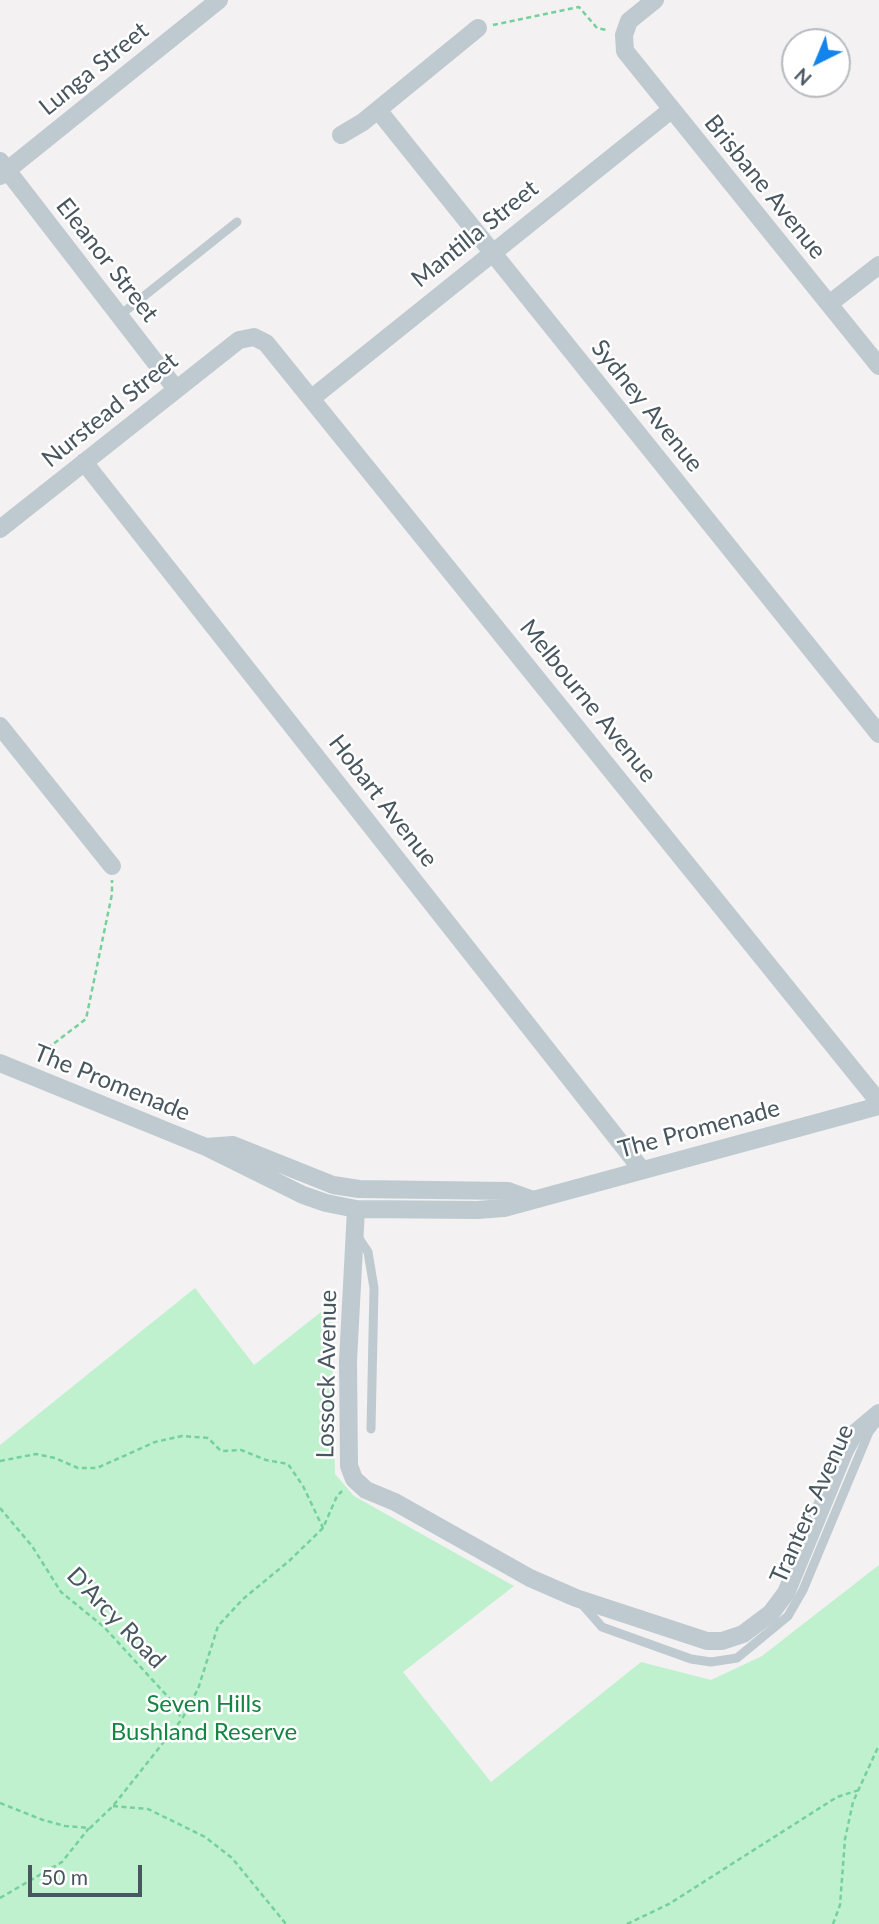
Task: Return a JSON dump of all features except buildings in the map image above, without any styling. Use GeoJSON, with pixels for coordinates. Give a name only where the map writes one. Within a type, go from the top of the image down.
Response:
{"type":"FeatureCollection","features":[{"type":"Feature","properties":{"kind":"street","name":"Lunga Street"},"geometry":{"type":"LineString","coordinates":[[2,169],[219,0]]}},
{"type":"Feature","properties":{"kind":"street"},"geometry":{"type":"LineString","coordinates":[[624,35],[629,21],[655,0]]}},
{"type":"Feature","properties":{"kind":"street"},"geometry":{"type":"LineString","coordinates":[[341,135],[363,122],[478,29]]}},
{"type":"Feature","properties":{"kind":"street","name":"Brisbane Avenue"},"geometry":{"type":"LineString","coordinates":[[624,35],[625,51],[879,366]]}},
{"type":"Feature","properties":{"kind":"street","name":"Sydney Avenue"},"geometry":{"type":"LineString","coordinates":[[378,110],[879,733]]}},
{"type":"Feature","properties":{"kind":"street","name":"Mantilla Street"},"geometry":{"type":"LineString","coordinates":[[312,398],[671,110]]}},
{"type":"Feature","properties":{"kind":"street","name":"Eleanor Street"},"geometry":{"type":"LineString","coordinates":[[2,169],[176,389]]}},
{"type":"Feature","properties":{"kind":"street"},"geometry":{"type":"LineString","coordinates":[[830,304],[879,265]]}},
{"type":"Feature","properties":{"kind":"street","name":"Melbourne Avenue"},"geometry":{"type":"LineString","coordinates":[[254,337],[266,343],[312,398],[879,1104]]}},
{"type":"Feature","properties":{"kind":"street","name":"Nurstead Street"},"geometry":{"type":"LineString","coordinates":[[0,529],[239,340],[254,337]]}},
{"type":"Feature","properties":{"kind":"street","name":"Hobart Avenue"},"geometry":{"type":"LineString","coordinates":[[85,462],[642,1170]]}},
{"type":"Feature","properties":{"kind":"street"},"geometry":{"type":"LineString","coordinates":[[0,726],[112,866]]}},
{"type":"Feature","properties":{"kind":"street","name":"The Promenade"},"geometry":{"type":"LineString","coordinates":[[0,1063],[206,1147],[303,1195],[356,1209],[504,1208],[879,1104]]}},
{"type":"Feature","properties":{"kind":"street","name":"The Promenade"},"geometry":{"type":"LineString","coordinates":[[206,1147],[233,1144],[333,1185],[359,1189],[508,1191],[533,1200]]}},
{"type":"Feature","properties":{"kind":"street","name":"Lossock Avenue"},"geometry":{"type":"LineString","coordinates":[[354,1479],[349,1466],[348,1362],[356,1209]]}},
{"type":"Feature","properties":{"kind":"street","name":"Tranters Avenue"},"geometry":{"type":"LineString","coordinates":[[354,1479],[366,1490],[395,1502],[530,1578],[576,1598],[707,1641],[722,1641],[743,1634],[771,1613],[786,1593],[845,1450],[854,1434],[879,1416]]}},
{"type":"Feature","properties":{"kind":"lane"},"geometry":{"type":"LineString","coordinates":[[119,316],[237,222]]}},
{"type":"Feature","properties":{"kind":"lane","name":"Lossock Avenue"},"geometry":{"type":"LineString","coordinates":[[355,1233],[368,1252],[374,1288],[371,1429]]}},
{"type":"Feature","properties":{"kind":"path"},"geometry":{"type":"LineString","coordinates":[[478,29],[579,7],[597,28],[624,35]]}},
{"type":"Feature","properties":{"kind":"path"},"geometry":{"type":"LineString","coordinates":[[30,1076],[40,1054],[86,1019],[112,894],[112,866]]}},
{"type":"Feature","properties":{"kind":"path"},"geometry":{"type":"LineString","coordinates":[[0,1461],[36,1454],[55,1458],[78,1468],[97,1468],[155,1442],[182,1436],[208,1438],[221,1451],[241,1450],[266,1460],[288,1464],[303,1486],[323,1528]]}},
{"type":"Feature","properties":{"kind":"path","name":"Lossock Avenue"},"geometry":{"type":"LineString","coordinates":[[0,1898],[62,1862],[90,1828],[113,1806],[182,1719],[198,1689],[218,1626],[243,1599],[289,1561],[323,1528],[337,1496],[354,1479]]}},
{"type":"Feature","properties":{"kind":"path","name":"D'Arcy Road"},"geometry":{"type":"LineString","coordinates":[[0,1508],[32,1546],[61,1591],[104,1626],[169,1698],[182,1719]]}},
{"type":"Feature","properties":{"kind":"path"},"geometry":{"type":"LineString","coordinates":[[833,1924],[841,1905],[845,1839],[853,1802],[879,1745]]}},
{"type":"Feature","properties":{"kind":"path"},"geometry":{"type":"LineString","coordinates":[[627,1924],[669,1904],[837,1797],[859,1790]]}},
{"type":"Feature","properties":{"kind":"path"},"geometry":{"type":"LineString","coordinates":[[0,1803],[43,1821],[90,1828]]}},
{"type":"Feature","properties":{"kind":"path"},"geometry":{"type":"LineString","coordinates":[[113,1806],[148,1809],[205,1837],[232,1858],[286,1924]]}},
{"type":"Feature","properties":{"kind":"green space","name":"Seven Hills Bushland Reserve"},"geometry":{"type":"Polygon","coordinates":[[[195,1288],[254,1365],[331,1304],[335,1474],[354,1496],[514,1586],[403,1672],[491,1782],[641,1662],[711,1680],[762,1656],[879,1565],[879,1924],[0,1924],[0,1445],[195,1288]]]}}]}
